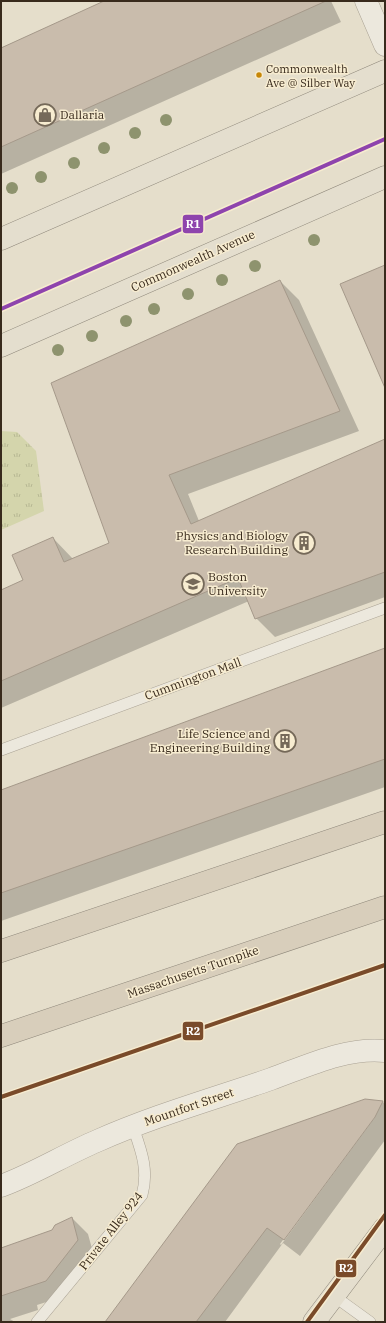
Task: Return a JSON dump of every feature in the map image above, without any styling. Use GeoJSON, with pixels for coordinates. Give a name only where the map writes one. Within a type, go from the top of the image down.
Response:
{"type":"FeatureCollection","features":[{"type":"Feature","properties":{"kind":"highway"},"geometry":{"type":"LineString","coordinates":[[1,952],[385,822]]}},
{"type":"Feature","properties":{"kind":"highway","name":"Massachusetts Turnpike"},"geometry":{"type":"LineString","coordinates":[[1,1036],[385,907]]}},
{"type":"Feature","properties":{"kind":"main road"},"geometry":{"type":"LineString","coordinates":[[1,239],[385,71]]}},
{"type":"Feature","properties":{"kind":"main road","name":"Commonwealth Avenue"},"geometry":{"type":"LineString","coordinates":[[1,346],[385,177]]}},
{"type":"Feature","properties":{"kind":"main road"},"geometry":{"type":"LineString","coordinates":[[314,1322],[385,1228]]}},
{"type":"Feature","properties":{"kind":"street"},"geometry":{"type":"LineString","coordinates":[[366,1],[385,45]]}},
{"type":"Feature","properties":{"kind":"street","name":"Mountfort Street"},"geometry":{"type":"LineString","coordinates":[[1,1186],[38,1171],[96,1141],[133,1127],[334,1057],[362,1050],[385,1051]]}},
{"type":"Feature","properties":{"kind":"lane","name":"Cummington Mall"},"geometry":{"type":"LineString","coordinates":[[1,750],[385,608]]}},
{"type":"Feature","properties":{"kind":"lane","name":"Private Alley 924"},"geometry":{"type":"LineString","coordinates":[[38,1322],[142,1195],[146,1182],[144,1161],[133,1127]]}},
{"type":"Feature","properties":{"kind":"lane"},"geometry":{"type":"LineString","coordinates":[[334,1296],[370,1322]]}},
{"type":"Feature","properties":{"kind":"green space"},"geometry":{"type":"Polygon","coordinates":[[[1,431],[17,432],[36,451],[44,511],[1,530],[1,431]]]}},
{"type":"Feature","properties":{"kind":"building"},"geometry":{"type":"Polygon","coordinates":[[[104,1],[326,1],[1,147],[1,48],[104,1]]]}},
{"type":"Feature","properties":{"kind":"building"},"geometry":{"type":"Polygon","coordinates":[[[385,265],[385,388],[340,284],[385,265]]]}},
{"type":"Feature","properties":{"kind":"building"},"geometry":{"type":"Polygon","coordinates":[[[280,280],[340,411],[169,475],[191,524],[385,439],[385,572],[255,619],[238,578],[1,681],[1,590],[23,580],[12,555],[53,537],[64,562],[109,543],[51,383],[280,280]]]}},
{"type":"Feature","properties":{"kind":"building"},"geometry":{"type":"Polygon","coordinates":[[[385,648],[385,759],[1,893],[1,790],[385,648]]]}},
{"type":"Feature","properties":{"kind":"building"},"geometry":{"type":"Polygon","coordinates":[[[365,1099],[383,1101],[375,1117],[284,1240],[267,1228],[196,1322],[105,1322],[237,1144],[365,1099]]]}},
{"type":"Feature","properties":{"kind":"building"},"geometry":{"type":"Polygon","coordinates":[[[72,1217],[78,1240],[46,1281],[1,1296],[1,1248],[52,1230],[55,1225],[72,1217]]]}},
{"type":"Feature","properties":{"kind":"transit line","name":"R1"},"geometry":{"type":"LineString","coordinates":[[1,309],[385,139]]}},
{"type":"Feature","properties":{"kind":"transit line","name":"R2"},"geometry":{"type":"LineString","coordinates":[[1,1097],[385,965]]}},
{"type":"Feature","properties":{"kind":"transit line","name":"R2"},"geometry":{"type":"LineString","coordinates":[[307,1322],[385,1215]]}},
{"type":"Feature","properties":{"kind":"place","name":"Commonwealth Ave @ Silber Way"},"geometry":{"type":"Point","coordinates":[259,75]}},
{"type":"Feature","properties":{"kind":"place","name":"Dallaria"},"geometry":{"type":"Point","coordinates":[45,115]}},
{"type":"Feature","properties":{"kind":"place","name":"Physics and Biology Research Building"},"geometry":{"type":"Point","coordinates":[304,543]}},
{"type":"Feature","properties":{"kind":"place","name":"Boston University"},"geometry":{"type":"Point","coordinates":[193,584]}},
{"type":"Feature","properties":{"kind":"place","name":"Life Science and Engineering Building"},"geometry":{"type":"Point","coordinates":[285,741]}}]}
